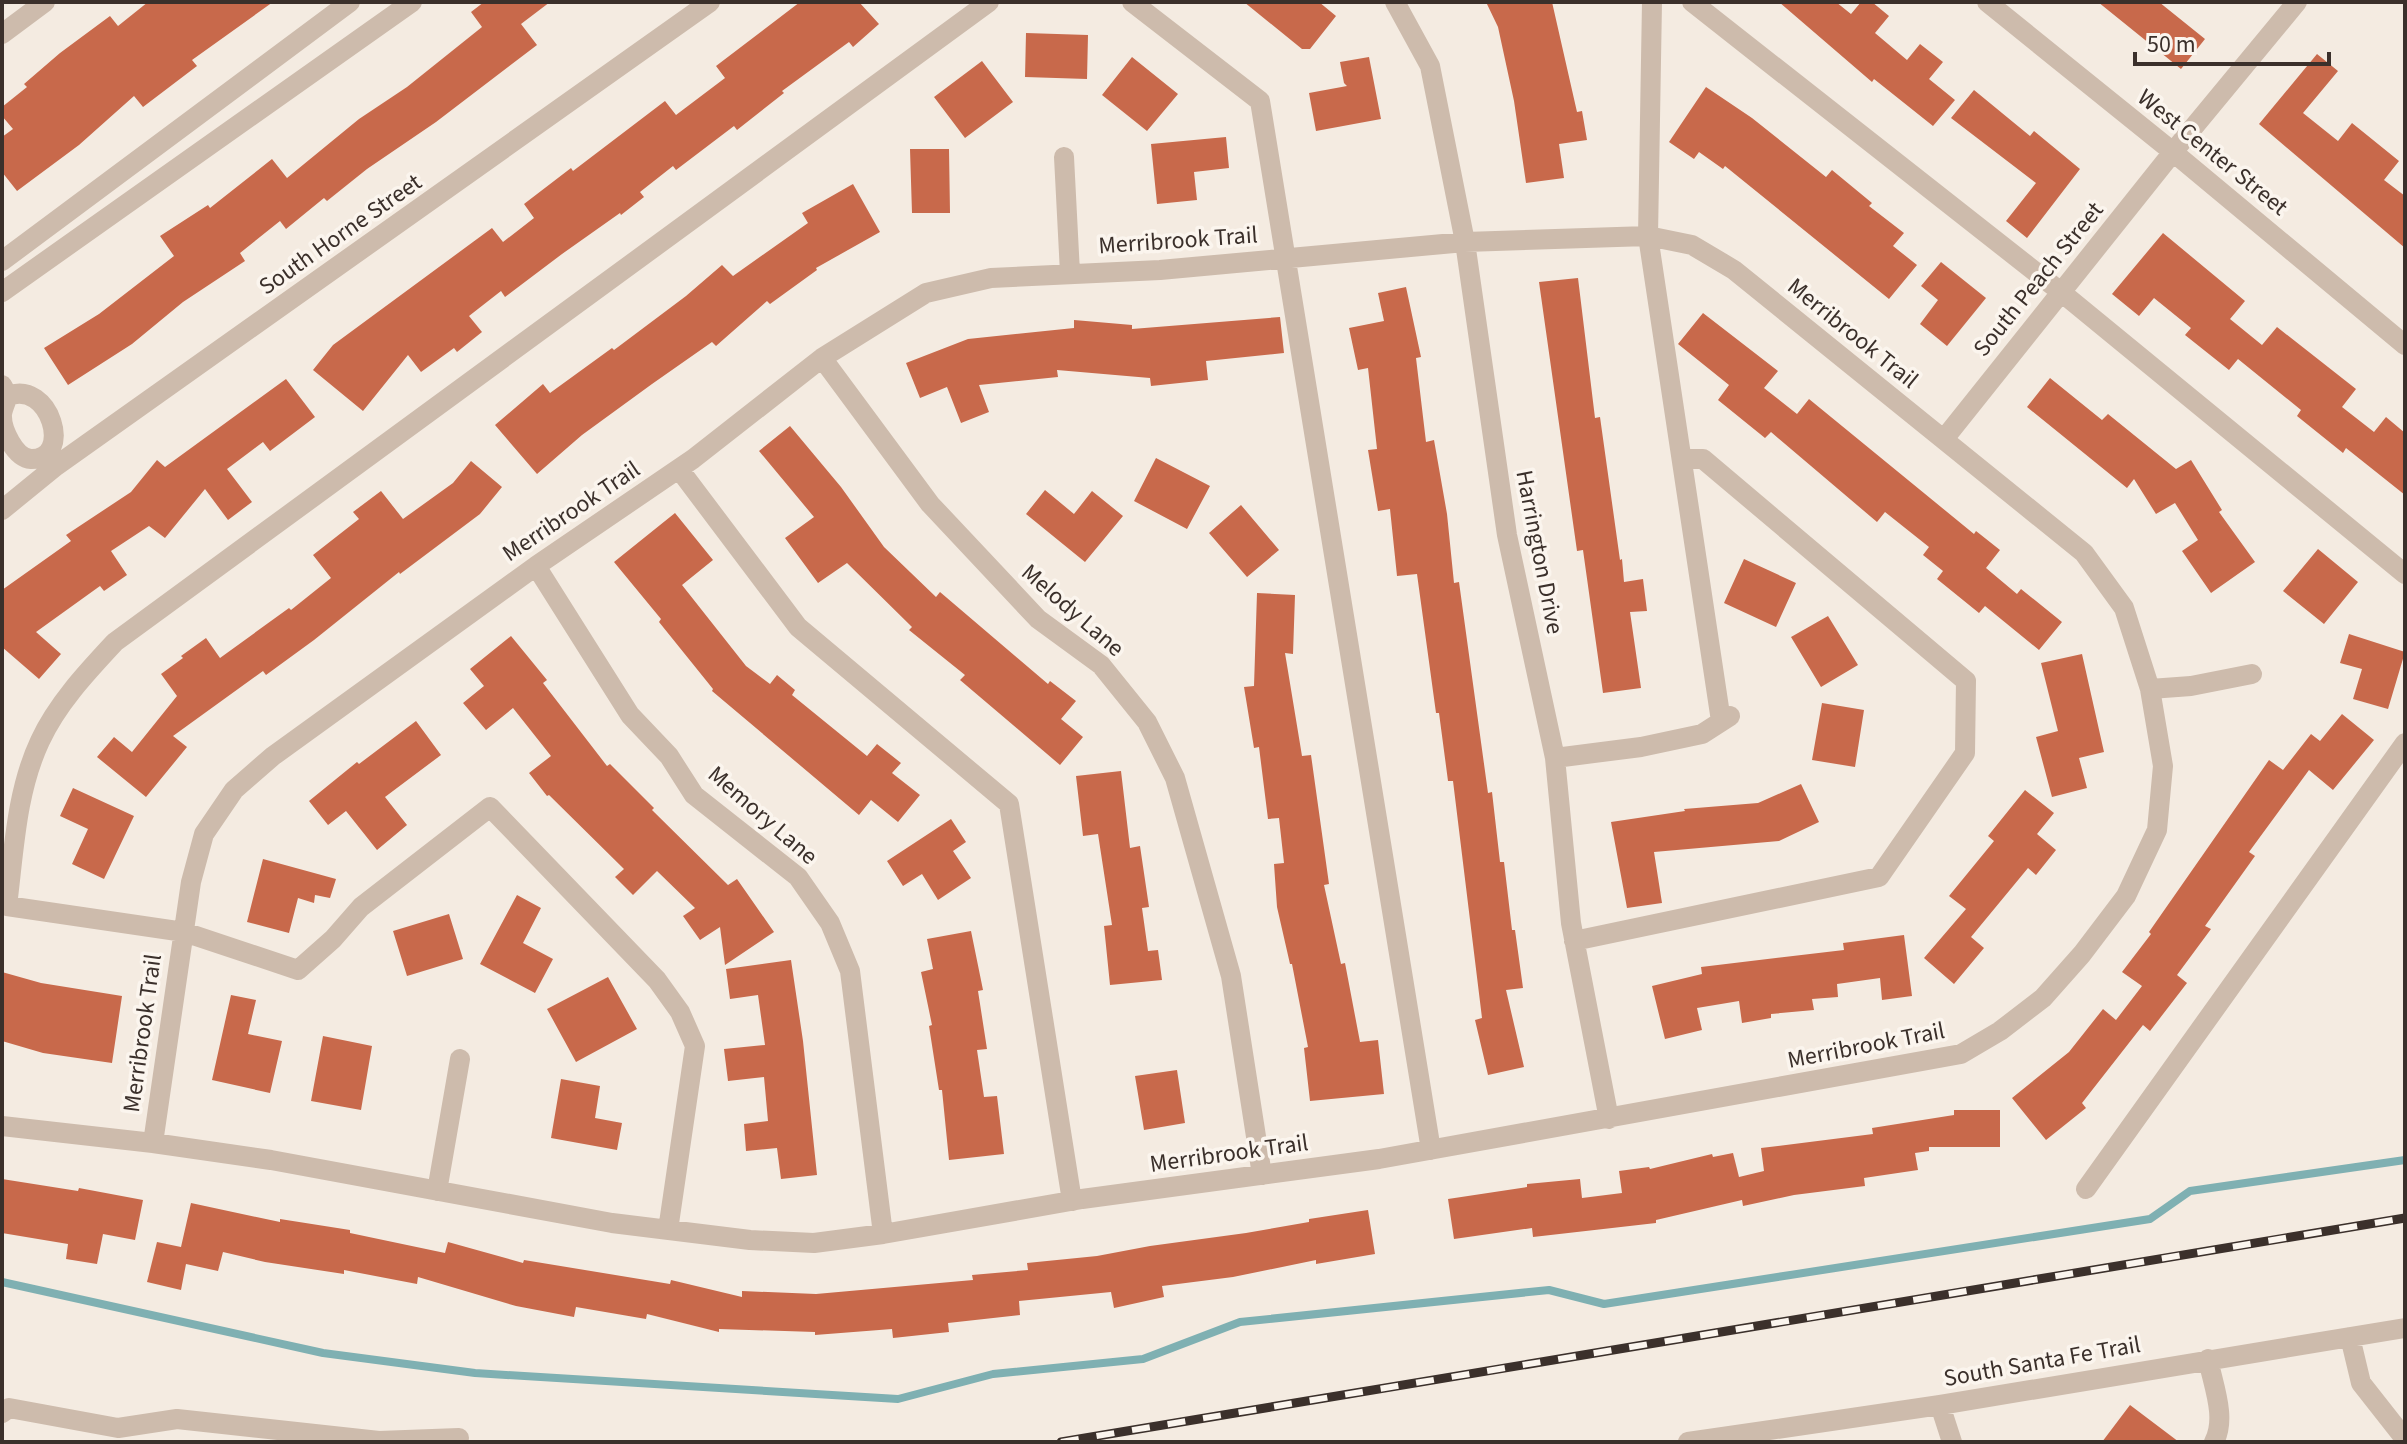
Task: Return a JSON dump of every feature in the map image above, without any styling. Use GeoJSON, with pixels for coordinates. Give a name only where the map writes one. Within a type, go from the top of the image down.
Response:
{"type":"FeatureCollection","features":[{"type":"Feature","properties":{"kind":"street"},"geometry":{"type":"LineString","coordinates":[[2,34],[45,2]]}},
{"type":"Feature","properties":{"kind":"street"},"geometry":{"type":"LineString","coordinates":[[2,261],[350,2]]}},
{"type":"Feature","properties":{"kind":"street"},"geometry":{"type":"LineString","coordinates":[[2,292],[412,2]]}},
{"type":"Feature","properties":{"kind":"street","name":"South Horne Street"},"geometry":{"type":"LineString","coordinates":[[2,510],[51,460],[710,2]]}},
{"type":"Feature","properties":{"kind":"street"},"geometry":{"type":"LineString","coordinates":[[668,1230],[695,1046],[680,1012],[657,980],[490,807],[361,907],[333,939],[298,970],[184,932],[7,906],[22,794],[40,740],[77,683],[115,642],[989,2]]}},
{"type":"Feature","properties":{"kind":"street"},"geometry":{"type":"LineString","coordinates":[[1132,2],[1260,101],[1431,1150]]}},
{"type":"Feature","properties":{"kind":"street","name":"Harrington Drive"},"geometry":{"type":"LineString","coordinates":[[1395,2],[1430,66],[1465,242],[1507,535],[1555,758],[1574,941],[1609,1119]]}},
{"type":"Feature","properties":{"kind":"street"},"geometry":{"type":"LineString","coordinates":[[1555,758],[1656,744],[1702,734],[1726,719],[1648,236],[1652,2]]}},
{"type":"Feature","properties":{"kind":"street"},"geometry":{"type":"LineString","coordinates":[[1692,2],[2061,292],[2405,574]]}},
{"type":"Feature","properties":{"kind":"street","name":"West Center Street"},"geometry":{"type":"LineString","coordinates":[[1987,2],[2405,345]]}},
{"type":"Feature","properties":{"kind":"street","name":"South Peach Street"},"geometry":{"type":"LineString","coordinates":[[1944,439],[2297,2]]}},
{"type":"Feature","properties":{"kind":"street"},"geometry":{"type":"LineString","coordinates":[[1064,157],[1070,273]]}},
{"type":"Feature","properties":{"kind":"street","name":"Merribrook Trail"},"geometry":{"type":"LineString","coordinates":[[1648,236],[1692,245],[1734,270],[2084,553],[2124,608],[2150,689],[2163,766],[2157,830],[2126,896],[2082,954],[2043,998],[2000,1031],[1961,1054],[1431,1150],[1072,1201],[814,1243],[750,1240],[612,1223],[271,1160],[153,1143],[184,932],[191,882],[204,834],[234,790],[273,756],[536,566],[679,469],[822,358],[926,293],[991,278],[1160,270],[1465,242],[1648,236]]}},
{"type":"Feature","properties":{"kind":"street","name":"Melody Lane"},"geometry":{"type":"LineString","coordinates":[[822,358],[930,504],[1038,619],[1101,665],[1147,722],[1175,778],[1231,976],[1262,1175]]}},
{"type":"Feature","properties":{"kind":"street"},"geometry":{"type":"LineString","coordinates":[[5,391],[36,399],[45,409],[55,426],[51,460],[21,455],[10,441],[3,425],[5,391]]}},
{"type":"Feature","properties":{"kind":"street"},"geometry":{"type":"LineString","coordinates":[[1574,941],[1879,877],[1965,753],[1966,681],[1703,459],[1682,459]]}},
{"type":"Feature","properties":{"kind":"street"},"geometry":{"type":"LineString","coordinates":[[679,469],[798,627],[1009,804],[1072,1201]]}},
{"type":"Feature","properties":{"kind":"street","name":"Memory Lane"},"geometry":{"type":"LineString","coordinates":[[536,566],[630,715],[669,756],[694,795],[798,877],[830,923],[850,971],[883,1234]]}},
{"type":"Feature","properties":{"kind":"street"},"geometry":{"type":"LineString","coordinates":[[2150,689],[2191,686],[2252,674]]}},
{"type":"Feature","properties":{"kind":"street"},"geometry":{"type":"LineString","coordinates":[[2086,1189],[2405,743]]}},
{"type":"Feature","properties":{"kind":"street"},"geometry":{"type":"LineString","coordinates":[[437,1191],[460,1059]]}},
{"type":"Feature","properties":{"kind":"street"},"geometry":{"type":"LineString","coordinates":[[2,1126],[153,1143]]}},
{"type":"Feature","properties":{"kind":"street","name":"South Santa Fe Trail"},"geometry":{"type":"LineString","coordinates":[[1688,1442],[1940,1405],[2405,1328]]}},
{"type":"Feature","properties":{"kind":"street"},"geometry":{"type":"LineString","coordinates":[[2350,1337],[2361,1383],[2405,1439]]}},
{"type":"Feature","properties":{"kind":"street"},"geometry":{"type":"LineString","coordinates":[[2208,1359],[2219,1425],[2214,1442]]}},
{"type":"Feature","properties":{"kind":"street"},"geometry":{"type":"LineString","coordinates":[[1940,1405],[1952,1442]]}},
{"type":"Feature","properties":{"kind":"street"},"geometry":{"type":"LineString","coordinates":[[2,1413],[9,1408],[118,1428],[177,1419],[379,1441],[459,1438]]}},
{"type":"Feature","properties":{"kind":"building"},"geometry":{"type":"Polygon","coordinates":[[[148,2],[273,2],[192,60],[197,66],[143,107],[134,96],[79,145],[17,191],[2,172],[2,137],[13,129],[2,116],[2,107],[60,53],[110,16],[118,26],[148,2]]]}},
{"type":"Feature","properties":{"kind":"building"},"geometry":{"type":"Polygon","coordinates":[[[484,2],[550,2],[521,24],[537,45],[327,201],[324,198],[286,229],[280,221],[240,253],[245,261],[183,302],[132,344],[68,385],[44,348],[99,314],[174,256],[160,236],[208,205],[210,208],[272,159],[287,178],[359,119],[407,87],[482,27],[471,12],[484,2]]]}},
{"type":"Feature","properties":{"kind":"building"},"geometry":{"type":"Polygon","coordinates":[[[800,2],[859,2],[879,24],[853,47],[849,42],[782,91],[784,93],[737,130],[734,126],[676,170],[673,166],[640,192],[644,197],[621,215],[505,297],[501,291],[469,316],[482,332],[457,352],[454,348],[421,372],[408,355],[363,411],[313,370],[333,345],[492,228],[503,242],[534,218],[524,204],[665,101],[676,115],[725,78],[716,66],[800,2]]]}},
{"type":"Feature","properties":{"kind":"building"},"geometry":{"type":"Polygon","coordinates":[[[1244,2],[1319,2],[1336,16],[1310,49],[1302,49],[1244,2]]]}},
{"type":"Feature","properties":{"kind":"building"},"geometry":{"type":"Polygon","coordinates":[[[1486,2],[1552,2],[1577,112],[1582,111],[1587,140],[1559,144],[1564,178],[1526,183],[1514,101],[1498,27],[1486,2]]]}},
{"type":"Feature","properties":{"kind":"building"},"geometry":{"type":"Polygon","coordinates":[[[1779,2],[1836,2],[1851,14],[1861,2],[1872,2],[1889,16],[1875,33],[1907,60],[1920,44],[1943,62],[1929,79],[1955,100],[1933,126],[1874,79],[1872,82],[1779,2]]]}},
{"type":"Feature","properties":{"kind":"building"},"geometry":{"type":"Polygon","coordinates":[[[2098,2],[2159,2],[2205,39],[2181,69],[2098,2]]]}},
{"type":"Feature","properties":{"kind":"building"},"geometry":{"type":"Polygon","coordinates":[[[1026,33],[1088,35],[1087,79],[1025,77],[1026,33]]]}},
{"type":"Feature","properties":{"kind":"building"},"geometry":{"type":"Polygon","coordinates":[[[2317,54],[2338,71],[2303,113],[2338,141],[2352,123],[2399,161],[2384,180],[2405,196],[2405,248],[2259,124],[2317,54]]]}},
{"type":"Feature","properties":{"kind":"building"},"geometry":{"type":"Polygon","coordinates":[[[1132,57],[1178,94],[1147,131],[1102,95],[1132,57]]]}},
{"type":"Feature","properties":{"kind":"building"},"geometry":{"type":"Polygon","coordinates":[[[1369,57],[1381,119],[1316,131],[1309,93],[1347,86],[1340,62],[1369,57]]]}},
{"type":"Feature","properties":{"kind":"building"},"geometry":{"type":"Polygon","coordinates":[[[982,61],[1013,102],[965,138],[934,97],[982,61]]]}},
{"type":"Feature","properties":{"kind":"building"},"geometry":{"type":"Polygon","coordinates":[[[1706,87],[1752,118],[1826,177],[1832,170],[1872,203],[1869,206],[1904,233],[1893,246],[1917,265],[1889,299],[1725,166],[1723,169],[1699,152],[1694,159],[1669,142],[1706,87]]]}},
{"type":"Feature","properties":{"kind":"building"},"geometry":{"type":"Polygon","coordinates":[[[1974,90],[2030,136],[2034,131],[2080,169],[2027,238],[2006,221],[2036,183],[1951,118],[1974,90]]]}},
{"type":"Feature","properties":{"kind":"building"},"geometry":{"type":"Polygon","coordinates":[[[1226,137],[1229,168],[1194,172],[1197,200],[1157,204],[1151,144],[1226,137]]]}},
{"type":"Feature","properties":{"kind":"building"},"geometry":{"type":"Polygon","coordinates":[[[910,149],[949,149],[950,213],[912,213],[910,149]]]}},
{"type":"Feature","properties":{"kind":"building"},"geometry":{"type":"Polygon","coordinates":[[[853,184],[880,232],[816,268],[770,304],[767,301],[716,346],[712,342],[652,384],[582,435],[537,474],[495,425],[543,384],[550,393],[612,348],[614,350],[722,265],[733,276],[808,223],[802,213],[853,184]]]}},
{"type":"Feature","properties":{"kind":"building"},"geometry":{"type":"Polygon","coordinates":[[[2163,233],[2245,301],[2230,319],[2262,345],[2277,327],[2356,389],[2342,407],[2374,432],[2386,417],[2405,433],[2405,495],[2346,448],[2343,453],[2297,416],[2301,410],[2238,359],[2229,370],[2185,335],[2191,328],[2154,298],[2139,316],[2112,294],[2163,233]]]}},
{"type":"Feature","properties":{"kind":"building"},"geometry":{"type":"Polygon","coordinates":[[[1941,262],[1986,298],[1947,346],[1920,324],[1938,300],[1921,286],[1941,262]]]}},
{"type":"Feature","properties":{"kind":"building"},"geometry":{"type":"Polygon","coordinates":[[[1578,278],[1595,418],[1600,417],[1624,582],[1643,579],[1647,611],[1630,612],[1641,688],[1603,693],[1583,550],[1577,551],[1539,282],[1578,278]]]}},
{"type":"Feature","properties":{"kind":"building"},"geometry":{"type":"Polygon","coordinates":[[[1406,287],[1421,357],[1416,358],[1426,442],[1434,440],[1447,514],[1454,583],[1459,582],[1488,793],[1492,792],[1500,862],[1504,862],[1523,988],[1506,990],[1524,1067],[1488,1075],[1475,1020],[1482,1018],[1453,781],[1448,781],[1439,713],[1436,713],[1417,574],[1397,576],[1390,509],[1378,511],[1368,450],[1377,449],[1368,368],[1358,370],[1349,328],[1384,321],[1378,293],[1406,287]]]}},
{"type":"Feature","properties":{"kind":"building"},"geometry":{"type":"Polygon","coordinates":[[[1703,313],[1778,371],[1764,388],[1797,414],[1809,399],[1974,534],[1976,531],[2000,550],[1986,568],[2017,594],[2021,589],[2062,622],[2039,650],[1985,606],[1979,613],[1937,579],[1943,571],[1923,555],[1929,547],[1885,512],[1877,522],[1771,432],[1765,438],[1718,400],[1729,385],[1678,344],[1703,313]]]}},
{"type":"Feature","properties":{"kind":"building"},"geometry":{"type":"Polygon","coordinates":[[[1280,317],[1284,353],[1206,361],[1208,380],[1151,386],[1150,378],[1057,370],[1058,377],[979,385],[989,412],[961,423],[947,387],[920,398],[906,363],[968,339],[1074,328],[1074,320],[1132,325],[1132,329],[1280,317]]]}},
{"type":"Feature","properties":{"kind":"building"},"geometry":{"type":"Polygon","coordinates":[[[2050,378],[2102,420],[2108,414],[2176,469],[2191,460],[2222,510],[2219,512],[2255,562],[2211,593],[2182,551],[2198,540],[2175,503],[2156,514],[2134,479],[2127,488],[2027,407],[2050,378]]]}},
{"type":"Feature","properties":{"kind":"building"},"geometry":{"type":"Polygon","coordinates":[[[286,379],[315,417],[270,451],[263,442],[227,469],[252,502],[228,520],[205,489],[165,538],[149,526],[111,551],[127,575],[104,591],[100,586],[36,632],[61,654],[39,679],[2,647],[2,590],[71,541],[66,535],[131,492],[157,460],[165,467],[286,379]]]}},
{"type":"Feature","properties":{"kind":"building"},"geometry":{"type":"Polygon","coordinates":[[[790,426],[841,487],[884,547],[936,597],[940,592],[1048,684],[1050,681],[1076,701],[1061,719],[1083,737],[1060,765],[960,680],[965,675],[909,630],[912,627],[847,563],[818,583],[785,538],[814,517],[759,451],[790,426]]]}},
{"type":"Feature","properties":{"kind":"building"},"geometry":{"type":"Polygon","coordinates":[[[1156,458],[1210,486],[1187,529],[1134,501],[1156,458]]]}},
{"type":"Feature","properties":{"kind":"building"},"geometry":{"type":"Polygon","coordinates":[[[471,461],[502,487],[480,514],[266,675],[263,671],[173,736],[187,747],[146,797],[97,757],[114,737],[132,752],[177,696],[161,674],[183,658],[181,656],[206,638],[220,658],[289,608],[291,610],[331,578],[313,555],[359,519],[353,512],[381,491],[403,519],[453,483],[471,461]]]}},
{"type":"Feature","properties":{"kind":"building"},"geometry":{"type":"Polygon","coordinates":[[[1045,490],[1074,514],[1092,491],[1123,516],[1085,562],[1026,514],[1045,490]]]}},
{"type":"Feature","properties":{"kind":"building"},"geometry":{"type":"Polygon","coordinates":[[[1241,505],[1279,550],[1247,577],[1209,533],[1241,505]]]}},
{"type":"Feature","properties":{"kind":"building"},"geometry":{"type":"Polygon","coordinates":[[[675,513],[713,560],[682,585],[746,666],[770,684],[777,675],[795,690],[792,695],[867,756],[877,744],[901,763],[892,773],[920,795],[898,822],[871,800],[859,815],[712,691],[659,622],[661,619],[614,562],[675,513]]]}},
{"type":"Feature","properties":{"kind":"building"},"geometry":{"type":"Polygon","coordinates":[[[2318,549],[2358,582],[2324,624],[2283,591],[2318,549]]]}},
{"type":"Feature","properties":{"kind":"building"},"geometry":{"type":"Polygon","coordinates":[[[1744,559],[1796,583],[1776,627],[1724,603],[1744,559]]]}},
{"type":"Feature","properties":{"kind":"building"},"geometry":{"type":"Polygon","coordinates":[[[1257,593],[1295,595],[1293,654],[1285,653],[1302,756],[1311,755],[1329,884],[1324,885],[1341,964],[1345,963],[1360,1042],[1378,1040],[1384,1094],[1310,1101],[1304,1048],[1308,1047],[1277,907],[1274,864],[1284,863],[1279,818],[1268,819],[1259,747],[1254,748],[1244,687],[1254,686],[1257,593]]]}},
{"type":"Feature","properties":{"kind":"building"},"geometry":{"type":"Polygon","coordinates":[[[1828,616],[1858,665],[1821,687],[1791,637],[1828,616]]]}},
{"type":"Feature","properties":{"kind":"building"},"geometry":{"type":"Polygon","coordinates":[[[2349,634],[2405,652],[2388,709],[2353,699],[2362,669],[2340,663],[2349,634]]]}},
{"type":"Feature","properties":{"kind":"building"},"geometry":{"type":"Polygon","coordinates":[[[511,636],[547,680],[543,683],[607,766],[610,764],[728,885],[737,879],[774,932],[725,965],[720,927],[700,940],[683,916],[695,908],[657,871],[633,895],[615,877],[624,869],[547,796],[529,773],[551,756],[513,708],[486,730],[463,703],[484,686],[470,669],[511,636]]]}},
{"type":"Feature","properties":{"kind":"building"},"geometry":{"type":"Polygon","coordinates":[[[2082,654],[2104,752],[2079,758],[2087,788],[2052,797],[2036,737],[2058,731],[2041,663],[2082,654]]]}},
{"type":"Feature","properties":{"kind":"building"},"geometry":{"type":"Polygon","coordinates":[[[1822,703],[1864,710],[1855,767],[1812,760],[1822,703]]]}},
{"type":"Feature","properties":{"kind":"building"},"geometry":{"type":"Polygon","coordinates":[[[2342,714],[2374,740],[2333,790],[2309,770],[2249,852],[2255,856],[2205,926],[2211,929],[2177,975],[2187,983],[2150,1031],[2143,1025],[2082,1103],[2086,1108],[2046,1140],[2012,1098],[2069,1052],[2103,1009],[2116,1020],[2142,986],[2122,972],[2269,760],[2283,770],[2311,734],[2320,741],[2342,714]]]}},
{"type":"Feature","properties":{"kind":"building"},"geometry":{"type":"Polygon","coordinates":[[[416,721],[441,755],[385,797],[407,825],[377,850],[346,811],[328,825],[309,801],[357,762],[359,764],[416,721]]]}},
{"type":"Feature","properties":{"kind":"building"},"geometry":{"type":"Polygon","coordinates":[[[1121,771],[1130,848],[1140,846],[1149,907],[1142,908],[1148,951],[1158,950],[1162,980],[1110,985],[1104,926],[1112,925],[1098,834],[1083,836],[1076,776],[1121,771]]]}},
{"type":"Feature","properties":{"kind":"building"},"geometry":{"type":"Polygon","coordinates":[[[1801,784],[1819,822],[1779,841],[1654,852],[1662,903],[1627,908],[1611,822],[1684,809],[1758,803],[1801,784]]]}},
{"type":"Feature","properties":{"kind":"building"},"geometry":{"type":"Polygon","coordinates":[[[73,788],[134,816],[104,879],[72,864],[88,829],[60,816],[73,788]]]}},
{"type":"Feature","properties":{"kind":"building"},"geometry":{"type":"Polygon","coordinates":[[[2025,790],[2054,813],[2037,834],[2056,850],[2036,875],[2028,868],[1971,937],[1984,948],[1954,984],[1924,958],[1966,909],[1949,896],[1994,841],[1988,836],[2025,790]]]}},
{"type":"Feature","properties":{"kind":"building"},"geometry":{"type":"Polygon","coordinates":[[[951,819],[966,842],[953,851],[971,878],[938,900],[922,874],[903,886],[887,861],[951,819]]]}},
{"type":"Feature","properties":{"kind":"building"},"geometry":{"type":"Polygon","coordinates":[[[263,859],[336,879],[330,898],[315,895],[314,903],[298,898],[289,933],[247,922],[263,859]]]}},
{"type":"Feature","properties":{"kind":"building"},"geometry":{"type":"Polygon","coordinates":[[[517,895],[541,908],[523,943],[553,959],[535,993],[480,964],[517,895]]]}},
{"type":"Feature","properties":{"kind":"building"},"geometry":{"type":"Polygon","coordinates":[[[449,914],[463,959],[407,976],[393,931],[449,914]]]}},
{"type":"Feature","properties":{"kind":"building"},"geometry":{"type":"Polygon","coordinates":[[[971,931],[983,990],[978,991],[987,1049],[977,1050],[984,1097],[997,1096],[1004,1154],[949,1160],[942,1090],[939,1090],[929,1026],[932,1025],[921,972],[933,969],[927,939],[971,931]]]}},
{"type":"Feature","properties":{"kind":"building"},"geometry":{"type":"Polygon","coordinates":[[[1904,935],[1912,996],[1882,1000],[1880,978],[1837,984],[1838,997],[1812,999],[1814,1010],[1771,1014],[1771,1018],[1742,1023],[1739,1001],[1697,1008],[1702,1030],[1665,1039],[1652,986],[1702,974],[1701,967],[1844,950],[1843,943],[1904,935]]]}},
{"type":"Feature","properties":{"kind":"building"},"geometry":{"type":"Polygon","coordinates":[[[791,960],[817,1175],[781,1179],[777,1148],[746,1151],[744,1124],[768,1121],[764,1077],[728,1081],[724,1049],[765,1045],[758,995],[730,999],[726,969],[791,960]]]}},
{"type":"Feature","properties":{"kind":"building"},"geometry":{"type":"Polygon","coordinates":[[[2,972],[41,983],[122,996],[112,1063],[43,1053],[2,1041],[2,972]]]}},
{"type":"Feature","properties":{"kind":"building"},"geometry":{"type":"Polygon","coordinates":[[[608,977],[637,1029],[576,1062],[547,1009],[608,977]]]}},
{"type":"Feature","properties":{"kind":"building"},"geometry":{"type":"Polygon","coordinates":[[[231,995],[256,1000],[248,1034],[282,1041],[270,1093],[212,1080],[231,995]]]}},
{"type":"Feature","properties":{"kind":"building"},"geometry":{"type":"Polygon","coordinates":[[[323,1036],[372,1046],[361,1110],[311,1101],[323,1036]]]}},
{"type":"Feature","properties":{"kind":"building"},"geometry":{"type":"Polygon","coordinates":[[[1177,1070],[1185,1123],[1144,1130],[1135,1076],[1177,1070]]]}},
{"type":"Feature","properties":{"kind":"building"},"geometry":{"type":"Polygon","coordinates":[[[561,1079],[600,1086],[595,1118],[622,1123],[617,1150],[551,1138],[561,1079]]]}},
{"type":"Feature","properties":{"kind":"building"},"geometry":{"type":"Polygon","coordinates":[[[1954,1110],[2000,1110],[2000,1147],[1929,1147],[1929,1151],[1915,1153],[1918,1170],[1864,1178],[1865,1186],[1794,1195],[1743,1206],[1742,1200],[1656,1220],[1656,1223],[1533,1237],[1532,1228],[1454,1239],[1448,1199],[1527,1187],[1527,1184],[1580,1179],[1582,1198],[1622,1193],[1619,1171],[1650,1169],[1712,1154],[1713,1157],[1733,1153],[1739,1177],[1764,1171],[1761,1148],[1873,1134],[1872,1128],[1954,1115],[1954,1110]]]}},
{"type":"Feature","properties":{"kind":"building"},"geometry":{"type":"Polygon","coordinates":[[[2,1179],[78,1191],[79,1188],[143,1200],[135,1240],[103,1234],[97,1264],[66,1259],[68,1244],[2,1233],[2,1179]]]}},
{"type":"Feature","properties":{"kind":"building"},"geometry":{"type":"Polygon","coordinates":[[[191,1203],[280,1222],[280,1219],[350,1230],[350,1233],[445,1253],[448,1242],[523,1263],[524,1260],[670,1284],[671,1280],[742,1297],[742,1291],[816,1294],[973,1280],[972,1275],[1028,1270],[1027,1263],[1097,1256],[1246,1233],[1368,1210],[1375,1254],[1316,1264],[1316,1260],[1233,1277],[1162,1286],[1164,1297],[1114,1308],[1111,1292],[1019,1301],[1020,1315],[948,1323],[949,1332],[893,1338],[892,1329],[815,1335],[815,1332],[719,1329],[719,1332],[647,1314],[646,1319],[576,1307],[574,1317],[516,1306],[418,1277],[417,1284],[344,1270],[344,1274],[265,1262],[223,1252],[218,1271],[186,1264],[181,1290],[147,1282],[157,1242],[181,1247],[191,1203]]]}},
{"type":"Feature","properties":{"kind":"building"},"geometry":{"type":"Polygon","coordinates":[[[2130,1405],[2179,1442],[2102,1442],[2130,1405]]]}},
{"type":"Feature","properties":{"kind":"waterway"},"geometry":{"type":"LineString","coordinates":[[2,1282],[323,1353],[475,1373],[898,1399],[993,1374],[1143,1359],[1240,1322],[1549,1290],[1604,1304],[2150,1219],[2190,1191],[2405,1160]]}},
{"type":"Feature","properties":{"kind":"railway"},"geometry":{"type":"LineString","coordinates":[[1061,1442],[2405,1218]]}}]}
